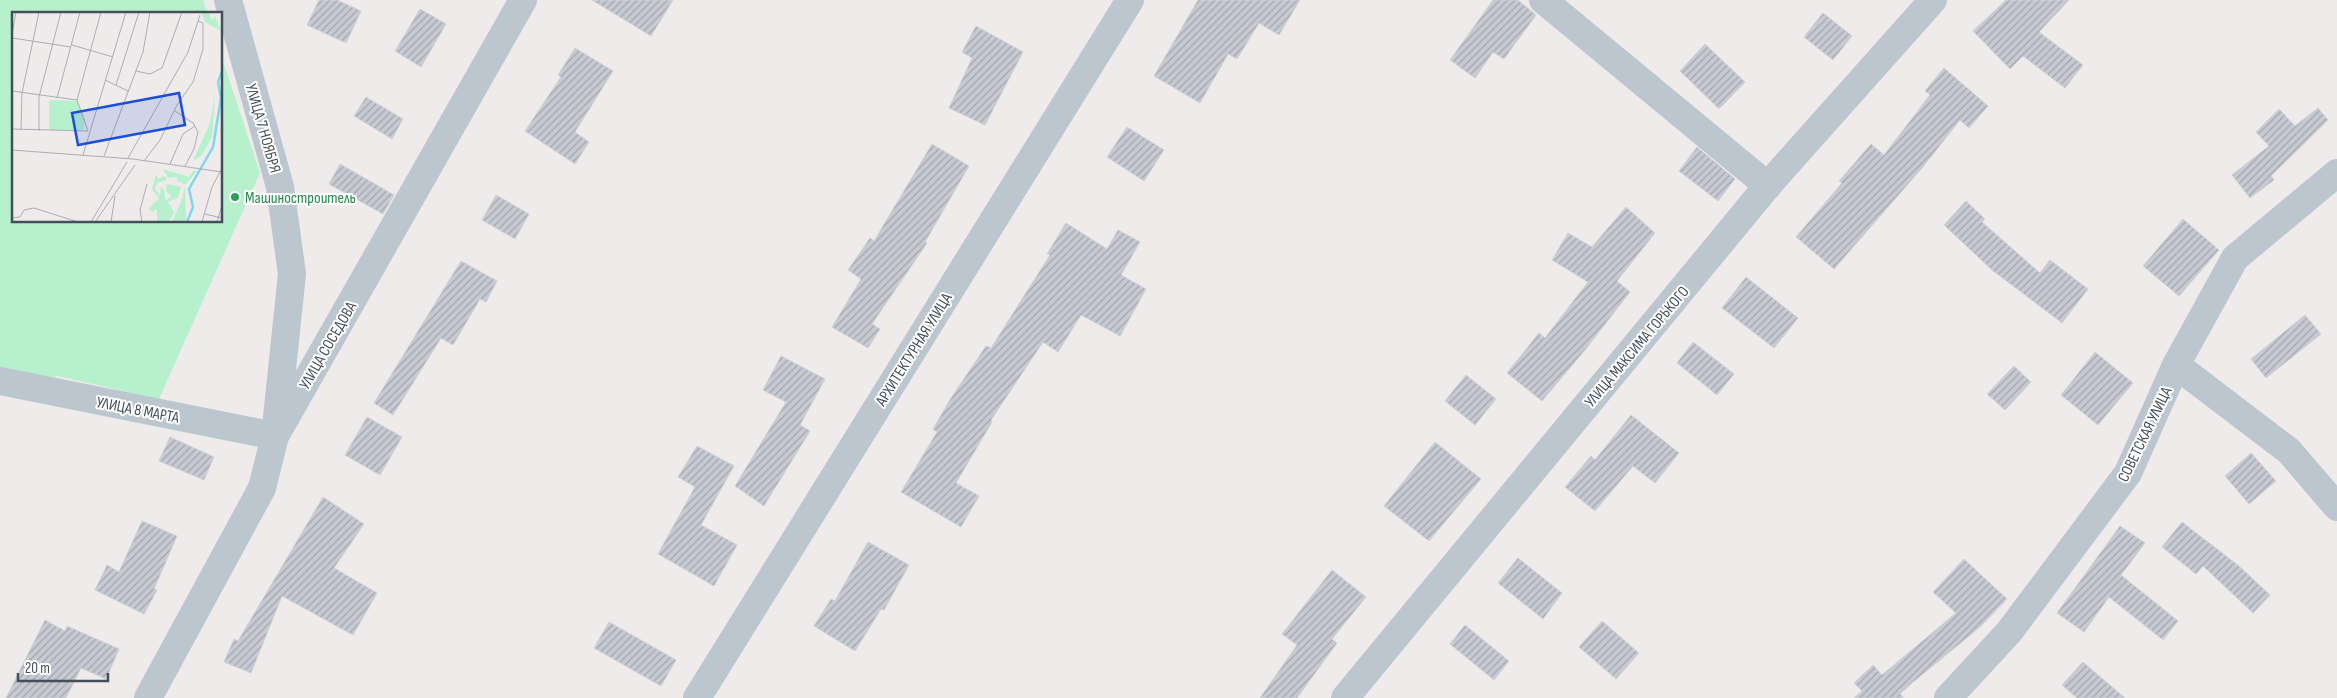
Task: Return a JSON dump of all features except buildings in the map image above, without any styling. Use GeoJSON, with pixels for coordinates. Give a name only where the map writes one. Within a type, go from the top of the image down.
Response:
{"type":"FeatureCollection","features":[{"type":"Feature","properties":{"kind":"street","name":"УЛИЦА 7 НОЯБРЯ"},"geometry":{"type":"LineString","coordinates":[[228,0],[280,188],[292,274],[275,436]]}},
{"type":"Feature","properties":{"kind":"street","name":"УЛИЦА СОСЕДОВА"},"geometry":{"type":"LineString","coordinates":[[148,698],[262,488],[275,436],[523,0]]}},
{"type":"Feature","properties":{"kind":"street","name":"АРХИТЕКТУРНАЯ УЛИЦА"},"geometry":{"type":"LineString","coordinates":[[697,698],[1130,0]]}},
{"type":"Feature","properties":{"kind":"street"},"geometry":{"type":"LineString","coordinates":[[1543,0],[1768,186]]}},
{"type":"Feature","properties":{"kind":"street","name":"УЛИЦА МАКСИМА ГОРЬКОГО"},"geometry":{"type":"LineString","coordinates":[[1345,698],[1768,186],[1933,0]]}},
{"type":"Feature","properties":{"kind":"street","name":"СОВЕТСКАЯ УЛИЦА"},"geometry":{"type":"LineString","coordinates":[[1948,698],[2009,632],[2128,473],[2176,365],[2235,258],[2337,173]]}},
{"type":"Feature","properties":{"kind":"street"},"geometry":{"type":"LineString","coordinates":[[2176,365],[2289,451],[2337,507]]}},
{"type":"Feature","properties":{"kind":"street","name":"УЛИЦА 8 МАРТА"},"geometry":{"type":"LineString","coordinates":[[0,381],[275,436]]}},
{"type":"Feature","properties":{"kind":"green space","name":"Машиностроитель"},"geometry":{"type":"Polygon","coordinates":[[[0,0],[203,0],[207,12],[12,12],[12,222],[222,222],[222,58],[260,173],[159,399],[57,376],[33,387],[0,379],[0,0]]]}},
{"type":"Feature","properties":{"kind":"place","name":"Машиностроитель"},"geometry":{"type":"Point","coordinates":[235,197]}}]}
